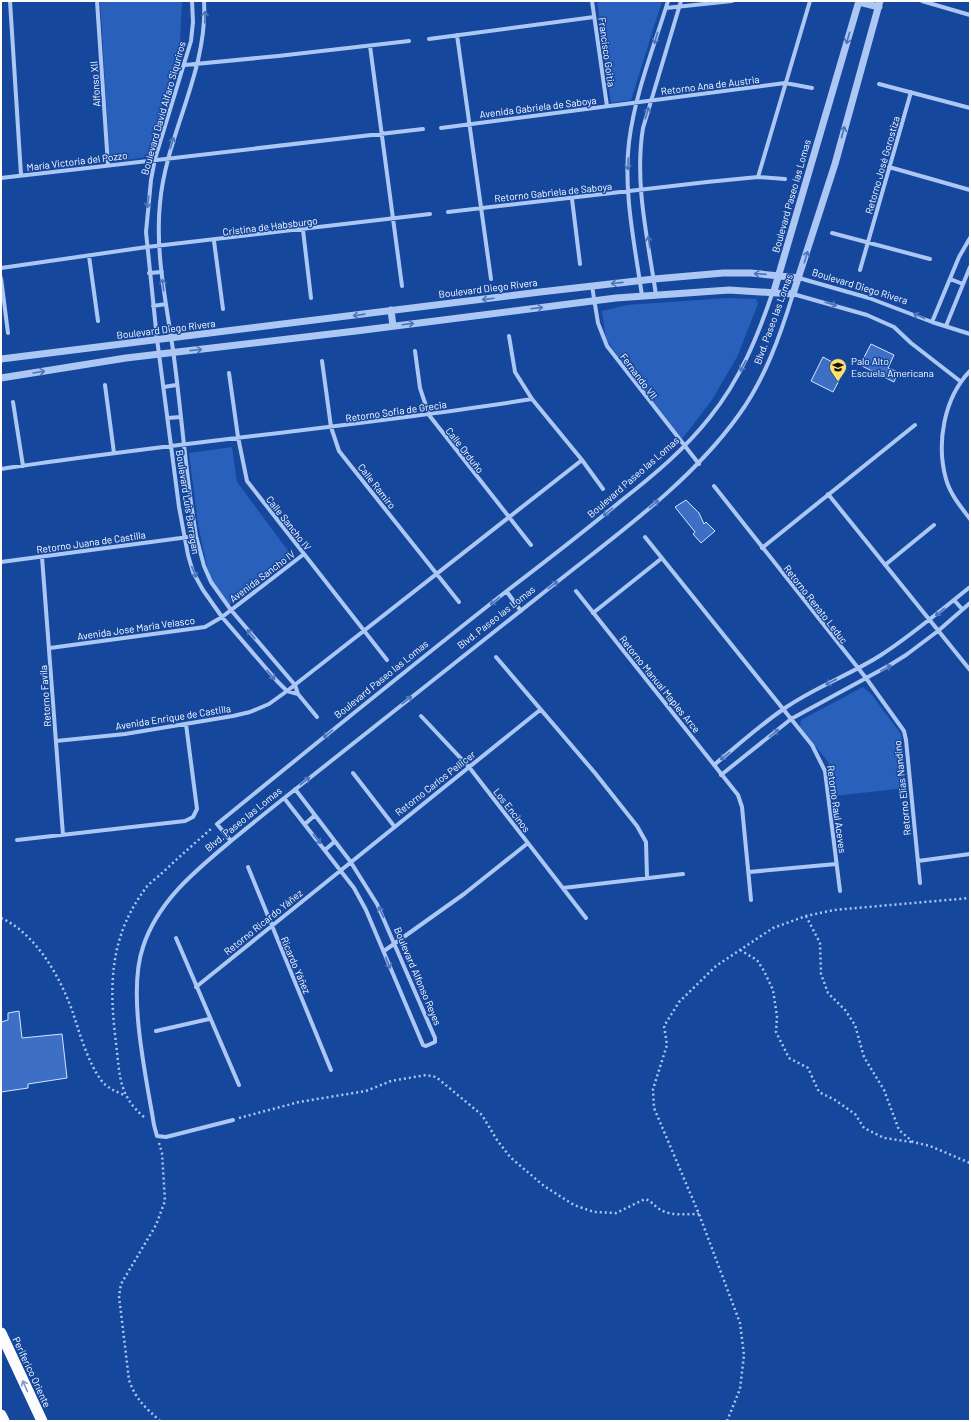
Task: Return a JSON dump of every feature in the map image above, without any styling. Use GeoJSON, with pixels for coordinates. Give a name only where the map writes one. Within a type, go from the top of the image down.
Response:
{"type":"FeatureCollection","features":[{"type":"Feature","properties":{"kind":"highway","name":"Periferico Oriente"},"geometry":{"type":"LineString","coordinates":[[1,1333],[42,1421]]}},
{"type":"Feature","properties":{"kind":"highway"},"geometry":{"type":"LineString","coordinates":[[1,1414],[4,1421]]}},
{"type":"Feature","properties":{"kind":"street"},"geometry":{"type":"LineString","coordinates":[[10,1],[21,175]]}},
{"type":"Feature","properties":{"kind":"street","name":"Alfonso XII"},"geometry":{"type":"LineString","coordinates":[[96,1],[108,166]]}},
{"type":"Feature","properties":{"kind":"street","name":"Boulevard David Alfaro Siquriros"},"geometry":{"type":"LineString","coordinates":[[159,354],[147,247],[148,208],[155,159],[185,65],[193,22],[192,1]]}},
{"type":"Feature","properties":{"kind":"street","name":"Boulevard David Alfaro Siquriros"},"geometry":{"type":"LineString","coordinates":[[173,352],[159,246],[160,203],[168,157],[197,65],[203,40],[204,1]]}},
{"type":"Feature","properties":{"kind":"street","name":"Francisco Goitia"},"geometry":{"type":"LineString","coordinates":[[592,1],[607,106]]}},
{"type":"Feature","properties":{"kind":"street"},"geometry":{"type":"LineString","coordinates":[[642,296],[628,192],[629,142],[637,102],[668,1]]}},
{"type":"Feature","properties":{"kind":"street"},"geometry":{"type":"LineString","coordinates":[[656,295],[641,190],[639,161],[641,144],[651,100],[680,1]]}},
{"type":"Feature","properties":{"kind":"street"},"geometry":{"type":"LineString","coordinates":[[666,8],[732,1]]}},
{"type":"Feature","properties":{"kind":"street"},"geometry":{"type":"LineString","coordinates":[[758,177],[810,1]]}},
{"type":"Feature","properties":{"kind":"street"},"geometry":{"type":"LineString","coordinates":[[859,1],[880,4]]}},
{"type":"Feature","properties":{"kind":"street","name":"Boulevard Paseo las Lomas"},"geometry":{"type":"LineString","coordinates":[[231,841],[217,824],[661,469],[712,416],[732,386],[755,341],[774,291],[859,1]]}},
{"type":"Feature","properties":{"kind":"street"},"geometry":{"type":"LineString","coordinates":[[922,1],[933,2],[970,15]]}},
{"type":"Feature","properties":{"kind":"street","name":"Blvd. Paseo las Lomas"},"geometry":{"type":"LineString","coordinates":[[157,1136],[144,1059],[138,1006],[137,974],[142,949],[151,925],[169,897],[199,868],[284,798],[621,531],[699,464],[718,443],[740,413],[764,373],[779,337],[834,164],[880,4]]}},
{"type":"Feature","properties":{"kind":"street"},"geometry":{"type":"LineString","coordinates":[[429,39],[594,17]]}},
{"type":"Feature","properties":{"kind":"street"},"geometry":{"type":"LineString","coordinates":[[457,35],[468,124],[491,279]]}},
{"type":"Feature","properties":{"kind":"street"},"geometry":{"type":"LineString","coordinates":[[185,65],[197,65],[409,41]]}},
{"type":"Feature","properties":{"kind":"street"},"geometry":{"type":"LineString","coordinates":[[370,46],[402,286]]}},
{"type":"Feature","properties":{"kind":"street","name":"Retorno Ana de Austria"},"geometry":{"type":"LineString","coordinates":[[637,102],[785,83],[812,88]]}},
{"type":"Feature","properties":{"kind":"street"},"geometry":{"type":"LineString","coordinates":[[879,84],[970,108]]}},
{"type":"Feature","properties":{"kind":"street","name":"Retorno José Gorostiza"},"geometry":{"type":"LineString","coordinates":[[860,270],[911,92]]}},
{"type":"Feature","properties":{"kind":"street","name":"Avenida Gabriela de Saboya"},"geometry":{"type":"LineString","coordinates":[[441,128],[637,102]]}},
{"type":"Feature","properties":{"kind":"street"},"geometry":{"type":"LineString","coordinates":[[155,159],[423,129]]}},
{"type":"Feature","properties":{"kind":"street","name":"María Victoria del Pozzo"},"geometry":{"type":"LineString","coordinates":[[1,178],[155,159]]}},
{"type":"Feature","properties":{"kind":"street"},"geometry":{"type":"LineString","coordinates":[[889,167],[970,190]]}},
{"type":"Feature","properties":{"kind":"street"},"geometry":{"type":"LineString","coordinates":[[628,192],[758,177],[785,179]]}},
{"type":"Feature","properties":{"kind":"street","name":"Retorno Gabriela de Saboya"},"geometry":{"type":"LineString","coordinates":[[448,212],[628,192]]}},
{"type":"Feature","properties":{"kind":"street"},"geometry":{"type":"LineString","coordinates":[[572,199],[580,264]]}},
{"type":"Feature","properties":{"kind":"street","name":"Cristina de Habsburgo"},"geometry":{"type":"LineString","coordinates":[[147,247],[214,241],[430,214]]}},
{"type":"Feature","properties":{"kind":"street"},"geometry":{"type":"LineString","coordinates":[[303,230],[311,298]]}},
{"type":"Feature","properties":{"kind":"street"},"geometry":{"type":"LineString","coordinates":[[832,233],[930,259]]}},
{"type":"Feature","properties":{"kind":"street"},"geometry":{"type":"LineString","coordinates":[[932,322],[950,279],[970,238]]}},
{"type":"Feature","properties":{"kind":"street"},"geometry":{"type":"LineString","coordinates":[[214,241],[223,310]]}},
{"type":"Feature","properties":{"kind":"street"},"geometry":{"type":"LineString","coordinates":[[1,268],[147,247]]}},
{"type":"Feature","properties":{"kind":"street"},"geometry":{"type":"LineString","coordinates":[[89,256],[98,321]]}},
{"type":"Feature","properties":{"kind":"street"},"geometry":{"type":"LineString","coordinates":[[946,326],[970,267]]}},
{"type":"Feature","properties":{"kind":"street"},"geometry":{"type":"LineString","coordinates":[[149,273],[162,272]]}},
{"type":"Feature","properties":{"kind":"street","name":"Boulevard Diego Rivera"},"geometry":{"type":"LineString","coordinates":[[1,359],[592,286],[723,273],[779,275],[799,278],[869,298],[932,322],[970,334]]}},
{"type":"Feature","properties":{"kind":"street"},"geometry":{"type":"LineString","coordinates":[[1,278],[8,333]]}},
{"type":"Feature","properties":{"kind":"street"},"geometry":{"type":"LineString","coordinates":[[950,279],[962,284]]}},
{"type":"Feature","properties":{"kind":"street","name":"Fernando VII"},"geometry":{"type":"LineString","coordinates":[[592,286],[593,301],[598,323],[607,346],[699,464]]}},
{"type":"Feature","properties":{"kind":"street"},"geometry":{"type":"LineString","coordinates":[[1,378],[173,352],[593,301],[729,290],[774,291],[793,294],[867,315],[894,327],[911,343],[960,381]]}},
{"type":"Feature","properties":{"kind":"street"},"geometry":{"type":"LineString","coordinates":[[153,306],[166,304]]}},
{"type":"Feature","properties":{"kind":"street"},"geometry":{"type":"LineString","coordinates":[[391,310],[393,326]]}},
{"type":"Feature","properties":{"kind":"street"},"geometry":{"type":"LineString","coordinates":[[509,336],[515,372],[532,399],[582,460],[603,489]]}},
{"type":"Feature","properties":{"kind":"street","name":"Calle Orduño"},"geometry":{"type":"LineString","coordinates":[[415,351],[420,388],[429,415],[531,545]]}},
{"type":"Feature","properties":{"kind":"street"},"geometry":{"type":"LineString","coordinates":[[173,352],[183,444],[196,536],[204,566],[211,582],[231,610],[295,685],[298,694],[317,717]]}},
{"type":"Feature","properties":{"kind":"street","name":"Boulevard Luis Barragan"},"geometry":{"type":"LineString","coordinates":[[159,354],[184,538],[193,572],[211,603],[222,617],[287,691]]}},
{"type":"Feature","properties":{"kind":"street","name":"Calle Ramiro"},"geometry":{"type":"LineString","coordinates":[[322,361],[331,427],[339,451],[459,602]]}},
{"type":"Feature","properties":{"kind":"street"},"geometry":{"type":"LineString","coordinates":[[970,370],[960,381],[946,412],[942,453],[946,480],[959,504],[970,519]]}},
{"type":"Feature","properties":{"kind":"street","name":"Calle Sancho IV"},"geometry":{"type":"LineString","coordinates":[[229,373],[238,437],[247,481],[387,660]]}},
{"type":"Feature","properties":{"kind":"street"},"geometry":{"type":"LineString","coordinates":[[106,385],[114,453]]}},
{"type":"Feature","properties":{"kind":"street"},"geometry":{"type":"LineString","coordinates":[[164,387],[176,385]]}},
{"type":"Feature","properties":{"kind":"street","name":"Retorno Sofia de Grecia"},"geometry":{"type":"LineString","coordinates":[[171,445],[429,415],[532,399]]}},
{"type":"Feature","properties":{"kind":"street"},"geometry":{"type":"LineString","coordinates":[[14,402],[23,466]]}},
{"type":"Feature","properties":{"kind":"street"},"geometry":{"type":"LineString","coordinates":[[168,418],[180,417]]}},
{"type":"Feature","properties":{"kind":"street"},"geometry":{"type":"LineString","coordinates":[[762,548],[915,425]]}},
{"type":"Feature","properties":{"kind":"street"},"geometry":{"type":"LineString","coordinates":[[1,469],[171,445]]}},
{"type":"Feature","properties":{"kind":"street"},"geometry":{"type":"LineString","coordinates":[[295,685],[582,460]]}},
{"type":"Feature","properties":{"kind":"street","name":"Retorno Renato Leduc"},"geometry":{"type":"LineString","coordinates":[[714,486],[866,678]]}},
{"type":"Feature","properties":{"kind":"street"},"geometry":{"type":"LineString","coordinates":[[828,494],[970,670]]}},
{"type":"Feature","properties":{"kind":"street"},"geometry":{"type":"LineString","coordinates":[[886,565],[934,525]]}},
{"type":"Feature","properties":{"kind":"street","name":"Retorno Juana de Castilla"},"geometry":{"type":"LineString","coordinates":[[1,562],[196,536]]}},
{"type":"Feature","properties":{"kind":"street"},"geometry":{"type":"LineString","coordinates":[[645,537],[783,709]]}},
{"type":"Feature","properties":{"kind":"street","name":"Avenida Sancho IV"},"geometry":{"type":"LineString","coordinates":[[222,617],[304,554]]}},
{"type":"Feature","properties":{"kind":"street","name":"Retorno Favila"},"geometry":{"type":"LineString","coordinates":[[42,557],[63,835]]}},
{"type":"Feature","properties":{"kind":"street"},"geometry":{"type":"LineString","coordinates":[[593,613],[662,558]]}},
{"type":"Feature","properties":{"kind":"street"},"geometry":{"type":"LineString","coordinates":[[714,765],[783,709],[819,688],[858,669],[898,644],[970,587]]}},
{"type":"Feature","properties":{"kind":"street","name":"Retorno Manual Maples Arce"},"geometry":{"type":"LineString","coordinates":[[576,591],[721,774]]}},
{"type":"Feature","properties":{"kind":"street"},"geometry":{"type":"LineString","coordinates":[[507,592],[521,611]]}},
{"type":"Feature","properties":{"kind":"street"},"geometry":{"type":"LineString","coordinates":[[954,600],[962,609]]}},
{"type":"Feature","properties":{"kind":"street"},"geometry":{"type":"LineString","coordinates":[[751,900],[740,801],[738,795],[721,774],[791,719],[890,665],[938,631],[970,603]]}},
{"type":"Feature","properties":{"kind":"street","name":"Avenida Jose Maria Velasco"},"geometry":{"type":"LineString","coordinates":[[50,648],[205,627],[222,617]]}},
{"type":"Feature","properties":{"kind":"street"},"geometry":{"type":"LineString","coordinates":[[496,657],[595,773],[642,834],[646,842],[647,877]]}},
{"type":"Feature","properties":{"kind":"street","name":"Retorno Elias Nandino"},"geometry":{"type":"LineString","coordinates":[[866,678],[904,731],[920,883]]}},
{"type":"Feature","properties":{"kind":"street","name":"Avenida Enrique de Castilla"},"geometry":{"type":"LineString","coordinates":[[56,742],[186,724],[250,712],[269,704],[295,685]]}},
{"type":"Feature","properties":{"kind":"street"},"geometry":{"type":"LineString","coordinates":[[287,691],[298,694]]}},
{"type":"Feature","properties":{"kind":"street","name":"Retorno Raul Aceves"},"geometry":{"type":"LineString","coordinates":[[783,709],[812,745],[826,771],[840,891]]}},
{"type":"Feature","properties":{"kind":"street","name":"Retorno Carlos Pellicer"},"geometry":{"type":"LineString","coordinates":[[340,869],[540,710]]}},
{"type":"Feature","properties":{"kind":"street","name":"Los Encinos"},"geometry":{"type":"LineString","coordinates":[[422,716],[468,767],[586,918]]}},
{"type":"Feature","properties":{"kind":"street"},"geometry":{"type":"LineString","coordinates":[[17,840],[178,822],[185,821],[193,817],[197,809],[186,724]]}},
{"type":"Feature","properties":{"kind":"street"},"geometry":{"type":"LineString","coordinates":[[353,773],[394,826]]}},
{"type":"Feature","properties":{"kind":"street","name":"Boulevard Alfonso Reyes"},"geometry":{"type":"LineString","coordinates":[[284,798],[354,888],[366,910],[423,1045],[426,1046],[435,1042],[435,1038],[396,943],[377,904],[350,861],[295,790]]}},
{"type":"Feature","properties":{"kind":"street"},"geometry":{"type":"LineString","coordinates":[[305,824],[314,816]]}},
{"type":"Feature","properties":{"kind":"street"},"geometry":{"type":"LineString","coordinates":[[325,850],[334,842]]}},
{"type":"Feature","properties":{"kind":"street"},"geometry":{"type":"LineString","coordinates":[[384,951],[528,843]]}},
{"type":"Feature","properties":{"kind":"street"},"geometry":{"type":"LineString","coordinates":[[918,861],[970,854]]}},
{"type":"Feature","properties":{"kind":"street","name":"Retorno Raul Aceves"},"geometry":{"type":"LineString","coordinates":[[749,872],[836,864]]}},
{"type":"Feature","properties":{"kind":"street","name":"Ricardo Yáñez"},"geometry":{"type":"LineString","coordinates":[[248,867],[331,1070]]}},
{"type":"Feature","properties":{"kind":"street","name":"Retorno Ricardo Yáñez"},"geometry":{"type":"LineString","coordinates":[[196,986],[340,869]]}},
{"type":"Feature","properties":{"kind":"street"},"geometry":{"type":"LineString","coordinates":[[563,888],[683,874]]}},
{"type":"Feature","properties":{"kind":"street"},"geometry":{"type":"LineString","coordinates":[[176,938],[238,1085]]}},
{"type":"Feature","properties":{"kind":"street"},"geometry":{"type":"LineString","coordinates":[[156,1031],[209,1019]]}},
{"type":"Feature","properties":{"kind":"street"},"geometry":{"type":"LineString","coordinates":[[157,1136],[166,1137],[233,1120]]}},
{"type":"Feature","properties":{"kind":"path"},"geometry":{"type":"LineString","coordinates":[[727,1421],[740,1389],[744,1355],[740,1323],[699,1214],[654,1108],[653,1089],[668,1045],[664,1026],[679,1002],[716,966],[773,928],[806,916],[834,910],[970,898]]}},
{"type":"Feature","properties":{"kind":"path"},"geometry":{"type":"LineString","coordinates":[[806,916],[820,943],[821,974],[828,993],[845,1010],[855,1025],[864,1057],[884,1090],[899,1130],[913,1142]]}},
{"type":"Feature","properties":{"kind":"path"},"geometry":{"type":"LineString","coordinates":[[1,918],[9,922],[27,936],[44,958],[62,987],[74,1015],[80,1037],[101,1080],[108,1088],[124,1095]]}},
{"type":"Feature","properties":{"kind":"path"},"geometry":{"type":"LineString","coordinates":[[740,950],[757,960],[764,971],[773,990],[777,1016],[776,1032],[789,1058],[808,1068],[819,1092],[835,1100],[855,1114],[864,1128],[884,1138],[930,1146],[970,1163]]}},
{"type":"Feature","properties":{"kind":"path"},"geometry":{"type":"LineString","coordinates":[[233,1120],[299,1102],[366,1091],[391,1081],[426,1075],[436,1077],[482,1115],[497,1140],[510,1157],[544,1186],[574,1205],[594,1212],[616,1213],[646,1199],[650,1200],[663,1212],[670,1214],[699,1214]]}},
{"type":"Feature","properties":{"kind":"path"},"geometry":{"type":"LineString","coordinates":[[157,1136],[162,1153],[165,1201],[156,1225],[121,1284],[119,1296],[124,1332],[125,1362],[131,1386],[140,1404],[160,1421]]}},
{"type":"Feature","properties":{"kind":"shaded area"},"geometry":{"type":"Polygon","coordinates":[[[100,1],[182,1],[180,43],[147,157],[110,162],[100,1]]]}},
{"type":"Feature","properties":{"kind":"shaded area"},"geometry":{"type":"Polygon","coordinates":[[[597,1],[662,1],[631,100],[611,103],[597,1]]]}},
{"type":"Feature","properties":{"kind":"shaded area"},"geometry":{"type":"Polygon","coordinates":[[[727,298],[756,299],[758,304],[737,357],[712,400],[682,439],[650,401],[606,339],[602,311],[627,305],[727,298]]]}},
{"type":"Feature","properties":{"kind":"shaded area"},"geometry":{"type":"Polygon","coordinates":[[[232,447],[237,482],[292,556],[229,605],[212,582],[207,567],[198,524],[189,453],[232,447]]]}},
{"type":"Feature","properties":{"kind":"shaded area"},"geometry":{"type":"Polygon","coordinates":[[[863,687],[871,694],[901,734],[906,788],[834,796],[829,763],[800,727],[801,720],[863,687]]]}},
{"type":"Feature","properties":{"kind":"building"},"geometry":{"type":"Polygon","coordinates":[[[871,344],[894,355],[888,368],[898,372],[894,382],[860,365],[871,344]]]}},
{"type":"Feature","properties":{"kind":"building"},"geometry":{"type":"Polygon","coordinates":[[[823,357],[845,369],[833,392],[811,381],[823,357]]]}},
{"type":"Feature","properties":{"kind":"building"},"geometry":{"type":"Polygon","coordinates":[[[686,500],[699,513],[704,524],[706,522],[715,531],[701,543],[693,534],[695,532],[675,507],[686,500]]]}},
{"type":"Feature","properties":{"kind":"building"},"geometry":{"type":"Polygon","coordinates":[[[19,1011],[22,1038],[62,1034],[67,1078],[28,1084],[28,1088],[1,1092],[1,1022],[8,1020],[8,1013],[19,1011]]]}},
{"type":"Feature","properties":{"kind":"place","name":"Palo Alto Escuela Americana"},"geometry":{"type":"Point","coordinates":[838,382]}}]}
